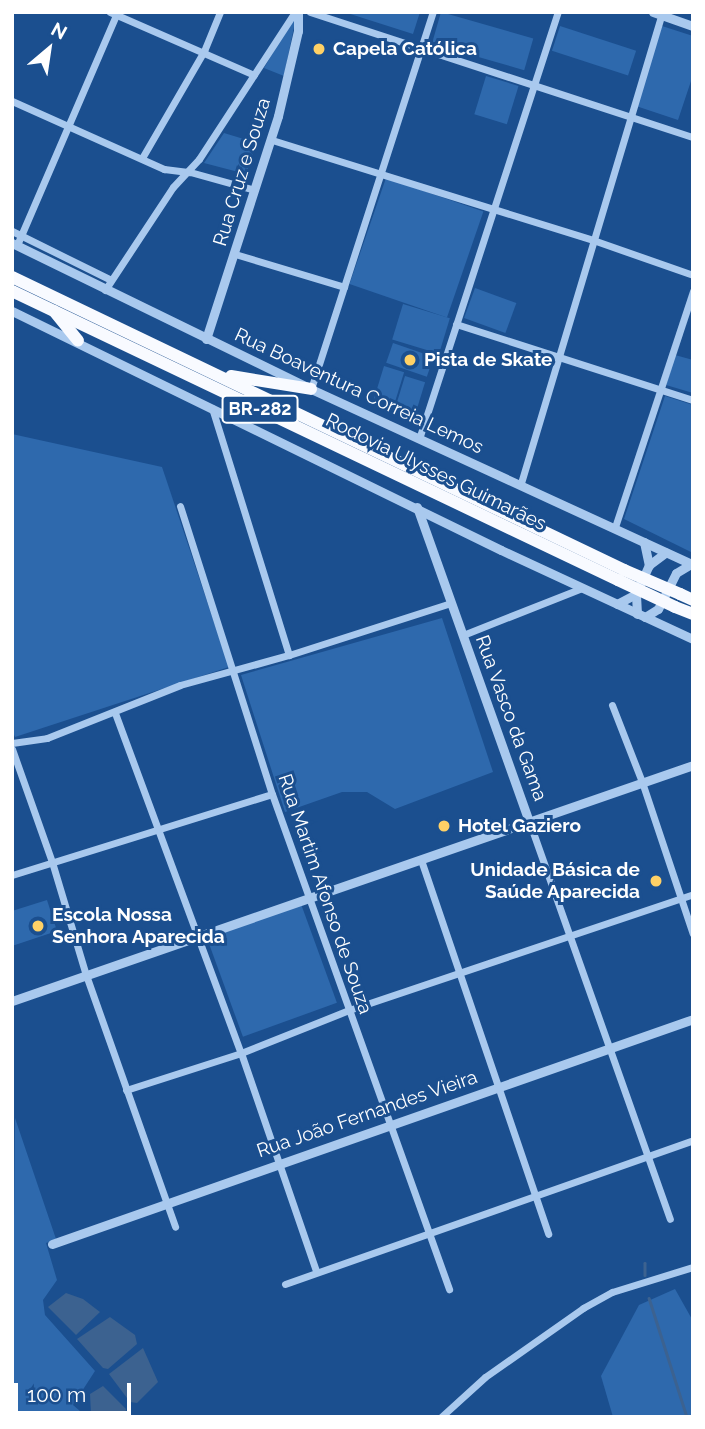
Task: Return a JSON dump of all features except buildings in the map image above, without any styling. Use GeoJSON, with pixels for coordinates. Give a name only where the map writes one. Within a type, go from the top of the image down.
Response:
{"type":"FeatureCollection","features":[{"type":"Feature","properties":{"kind":"highway","name":"Rodovia Ulysses Guimarães"},"geometry":{"type":"LineString","coordinates":[[12,277],[217,374],[621,575]]}},
{"type":"Feature","properties":{"kind":"highway","name":"Rodovia Ulysses Guimarães"},"geometry":{"type":"LineString","coordinates":[[12,291],[677,600],[693,614]]}},
{"type":"Feature","properties":{"kind":"highway"},"geometry":{"type":"LineString","coordinates":[[52,308],[78,341]]}},
{"type":"Feature","properties":{"kind":"highway"},"geometry":{"type":"LineString","coordinates":[[217,374],[311,389]]}},
{"type":"Feature","properties":{"kind":"highway","name":"Rodovia Ulysses Guimarães"},"geometry":{"type":"LineString","coordinates":[[677,600],[693,600]]}},
{"type":"Feature","properties":{"kind":"street"},"geometry":{"type":"LineString","coordinates":[[142,158],[204,51],[220,12]]}},
{"type":"Feature","properties":{"kind":"street"},"geometry":{"type":"LineString","coordinates":[[105,290],[183,172],[199,159],[297,12]]}},
{"type":"Feature","properties":{"kind":"street","name":"Rua Cruz e Souza"},"geometry":{"type":"LineString","coordinates":[[206,340],[288,83],[298,31],[297,12]]}},
{"type":"Feature","properties":{"kind":"street"},"geometry":{"type":"LineString","coordinates":[[310,12],[693,137]]}},
{"type":"Feature","properties":{"kind":"street"},"geometry":{"type":"LineString","coordinates":[[311,389],[433,12]]}},
{"type":"Feature","properties":{"kind":"street"},"geometry":{"type":"LineString","coordinates":[[419,439],[558,12]]}},
{"type":"Feature","properties":{"kind":"street"},"geometry":{"type":"LineString","coordinates":[[14,244],[21,235],[70,127],[113,14],[204,51],[254,75]]}},
{"type":"Feature","properties":{"kind":"street"},"geometry":{"type":"LineString","coordinates":[[520,483],[630,116],[657,14],[693,26]]}},
{"type":"Feature","properties":{"kind":"street"},"geometry":{"type":"LineString","coordinates":[[12,101],[163,169],[255,191]]}},
{"type":"Feature","properties":{"kind":"street"},"geometry":{"type":"LineString","coordinates":[[272,140],[593,240],[693,275]]}},
{"type":"Feature","properties":{"kind":"street"},"geometry":{"type":"LineString","coordinates":[[12,231],[111,280]]}},
{"type":"Feature","properties":{"kind":"street","name":"Rua Boaventura Correia Lemos"},"geometry":{"type":"LineString","coordinates":[[14,244],[206,340],[692,564]]}},
{"type":"Feature","properties":{"kind":"street"},"geometry":{"type":"LineString","coordinates":[[235,254],[344,287]]}},
{"type":"Feature","properties":{"kind":"street"},"geometry":{"type":"LineString","coordinates":[[615,527],[693,291]]}},
{"type":"Feature","properties":{"kind":"street"},"geometry":{"type":"LineString","coordinates":[[12,312],[78,341],[582,588],[693,639]]}},
{"type":"Feature","properties":{"kind":"street"},"geometry":{"type":"LineString","coordinates":[[456,324],[560,355],[693,400]]}},
{"type":"Feature","properties":{"kind":"street"},"geometry":{"type":"LineString","coordinates":[[212,408],[289,655]]}},
{"type":"Feature","properties":{"kind":"street","name":"Rua Martim Afonso de Souza"},"geometry":{"type":"LineString","coordinates":[[180,506],[272,794],[449,1289]]}},
{"type":"Feature","properties":{"kind":"street","name":"Rua Vasco da Gama"},"geometry":{"type":"LineString","coordinates":[[417,507],[670,1219]]}},
{"type":"Feature","properties":{"kind":"street"},"geometry":{"type":"LineString","coordinates":[[641,616],[636,594],[649,565],[644,542]]}},
{"type":"Feature","properties":{"kind":"street"},"geometry":{"type":"LineString","coordinates":[[649,565],[670,554],[676,573]]}},
{"type":"Feature","properties":{"kind":"street"},"geometry":{"type":"LineString","coordinates":[[641,616],[658,609],[676,573],[692,564]]}},
{"type":"Feature","properties":{"kind":"street"},"geometry":{"type":"LineString","coordinates":[[463,635],[582,588]]}},
{"type":"Feature","properties":{"kind":"street"},"geometry":{"type":"LineString","coordinates":[[617,604],[636,594]]}},
{"type":"Feature","properties":{"kind":"street"},"geometry":{"type":"LineString","coordinates":[[12,743],[47,738],[114,713],[160,692],[289,655],[451,603]]}},
{"type":"Feature","properties":{"kind":"street"},"geometry":{"type":"LineString","coordinates":[[658,609],[663,626]]}},
{"type":"Feature","properties":{"kind":"street"},"geometry":{"type":"LineString","coordinates":[[612,705],[642,782],[693,934]]}},
{"type":"Feature","properties":{"kind":"street"},"geometry":{"type":"LineString","coordinates":[[114,713],[241,1053],[316,1271]]}},
{"type":"Feature","properties":{"kind":"street"},"geometry":{"type":"LineString","coordinates":[[12,749],[52,862],[86,975],[174,1227]]}},
{"type":"Feature","properties":{"kind":"street"},"geometry":{"type":"LineString","coordinates":[[12,1000],[693,765]]}},
{"type":"Feature","properties":{"kind":"street"},"geometry":{"type":"LineString","coordinates":[[12,874],[272,794]]}},
{"type":"Feature","properties":{"kind":"street"},"geometry":{"type":"LineString","coordinates":[[421,860],[548,1234]]}},
{"type":"Feature","properties":{"kind":"street"},"geometry":{"type":"LineString","coordinates":[[126,1090],[241,1053],[349,1010],[693,894]]}},
{"type":"Feature","properties":{"kind":"street","name":"Rua João Fernandes Vieira"},"geometry":{"type":"LineString","coordinates":[[52,1244],[693,1019]]}},
{"type":"Feature","properties":{"kind":"street"},"geometry":{"type":"LineString","coordinates":[[285,1284],[693,1140]]}},
{"type":"Feature","properties":{"kind":"street"},"geometry":{"type":"LineString","coordinates":[[440,1417],[485,1377],[583,1308],[612,1292],[693,1267]]}},
{"type":"Feature","properties":{"kind":"shaded area"},"geometry":{"type":"Polygon","coordinates":[[[297,12],[284,76],[264,68],[297,12]]]}},
{"type":"Feature","properties":{"kind":"shaded area"},"geometry":{"type":"Polygon","coordinates":[[[344,12],[420,12],[413,34],[344,12]]]}},
{"type":"Feature","properties":{"kind":"shaded area"},"geometry":{"type":"Polygon","coordinates":[[[441,12],[533,38],[524,70],[432,44],[441,12]]]}},
{"type":"Feature","properties":{"kind":"shaded area"},"geometry":{"type":"Polygon","coordinates":[[[560,26],[636,51],[628,75],[552,51],[560,26]]]}},
{"type":"Feature","properties":{"kind":"shaded area"},"geometry":{"type":"Polygon","coordinates":[[[662,26],[693,36],[693,75],[678,120],[636,106],[662,26]]]}},
{"type":"Feature","properties":{"kind":"shaded area"},"geometry":{"type":"Polygon","coordinates":[[[486,76],[519,86],[507,124],[474,114],[486,76]]]}},
{"type":"Feature","properties":{"kind":"shaded area"},"geometry":{"type":"Polygon","coordinates":[[[224,133],[257,143],[246,174],[204,163],[224,133]]]}},
{"type":"Feature","properties":{"kind":"shaded area"},"geometry":{"type":"Polygon","coordinates":[[[386,178],[483,212],[447,317],[350,284],[386,178]]]}},
{"type":"Feature","properties":{"kind":"shaded area"},"geometry":{"type":"Polygon","coordinates":[[[475,288],[516,303],[505,333],[464,318],[475,288]]]}},
{"type":"Feature","properties":{"kind":"shaded area"},"geometry":{"type":"Polygon","coordinates":[[[403,304],[450,318],[439,354],[392,339],[403,304]]]}},
{"type":"Feature","properties":{"kind":"shaded area","name":"Pista de Skate"},"geometry":{"type":"Polygon","coordinates":[[[393,343],[434,357],[427,377],[386,363],[393,343]]]}},
{"type":"Feature","properties":{"kind":"shaded area"},"geometry":{"type":"Polygon","coordinates":[[[675,355],[693,360],[693,393],[666,385],[675,355]]]}},
{"type":"Feature","properties":{"kind":"shaded area"},"geometry":{"type":"Polygon","coordinates":[[[384,366],[404,372],[394,405],[374,399],[384,366]]]}},
{"type":"Feature","properties":{"kind":"shaded area"},"geometry":{"type":"Polygon","coordinates":[[[405,376],[425,382],[415,415],[395,409],[405,376]]]}},
{"type":"Feature","properties":{"kind":"shaded area"},"geometry":{"type":"Polygon","coordinates":[[[665,396],[693,405],[693,553],[624,519],[665,396]]]}},
{"type":"Feature","properties":{"kind":"shaded area"},"geometry":{"type":"Polygon","coordinates":[[[12,434],[162,467],[229,667],[15,737],[12,730],[12,434]]]}},
{"type":"Feature","properties":{"kind":"shaded area"},"geometry":{"type":"Polygon","coordinates":[[[442,618],[493,772],[395,809],[367,792],[342,792],[285,812],[241,675],[442,618]]]}},
{"type":"Feature","properties":{"kind":"shaded area"},"geometry":{"type":"Polygon","coordinates":[[[47,900],[57,931],[12,946],[12,911],[47,900]]]}},
{"type":"Feature","properties":{"kind":"shaded area"},"geometry":{"type":"Polygon","coordinates":[[[301,904],[337,1003],[243,1037],[207,938],[301,904]]]}},
{"type":"Feature","properties":{"kind":"shaded area"},"geometry":{"type":"Polygon","coordinates":[[[15,1118],[56,1239],[46,1243],[57,1280],[43,1300],[45,1315],[95,1371],[73,1405],[87,1417],[12,1417],[15,1118]]]}},
{"type":"Feature","properties":{"kind":"shaded area"},"geometry":{"type":"Polygon","coordinates":[[[675,1289],[693,1321],[693,1417],[613,1417],[601,1376],[639,1305],[675,1289]]]}},
{"type":"Feature","properties":{"kind":"shaded area"},"geometry":{"type":"Polygon","coordinates":[[[66,1293],[83,1299],[100,1312],[76,1335],[48,1307],[66,1293]]]}},
{"type":"Feature","properties":{"kind":"shaded area"},"geometry":{"type":"Polygon","coordinates":[[[110,1317],[135,1335],[137,1344],[108,1369],[103,1368],[77,1339],[110,1317]]]}},
{"type":"Feature","properties":{"kind":"shaded area"},"geometry":{"type":"Polygon","coordinates":[[[143,1348],[158,1382],[137,1403],[130,1402],[109,1374],[143,1348]]]}},
{"type":"Feature","properties":{"kind":"shaded area"},"geometry":{"type":"Polygon","coordinates":[[[103,1386],[126,1409],[125,1417],[96,1417],[91,1413],[90,1394],[103,1386]]]}},
{"type":"Feature","properties":{"kind":"waterway"},"geometry":{"type":"LineString","coordinates":[[645,1263],[645,1275]]}},
{"type":"Feature","properties":{"kind":"waterway"},"geometry":{"type":"LineString","coordinates":[[649,1298],[687,1417]]}},
{"type":"Feature","properties":{"kind":"place","name":"Capela Católica"},"geometry":{"type":"Point","coordinates":[319,49]}},
{"type":"Feature","properties":{"kind":"place","name":"Pista de Skate"},"geometry":{"type":"Point","coordinates":[410,360]}},
{"type":"Feature","properties":{"kind":"place","name":"Hotel Gaziero"},"geometry":{"type":"Point","coordinates":[444,826]}},
{"type":"Feature","properties":{"kind":"place","name":"Unidade Básica de Saúde Aparecida"},"geometry":{"type":"Point","coordinates":[656,881]}},
{"type":"Feature","properties":{"kind":"place","name":"Escola Nossa Senhora Aparecida"},"geometry":{"type":"Point","coordinates":[38,926]}}]}
